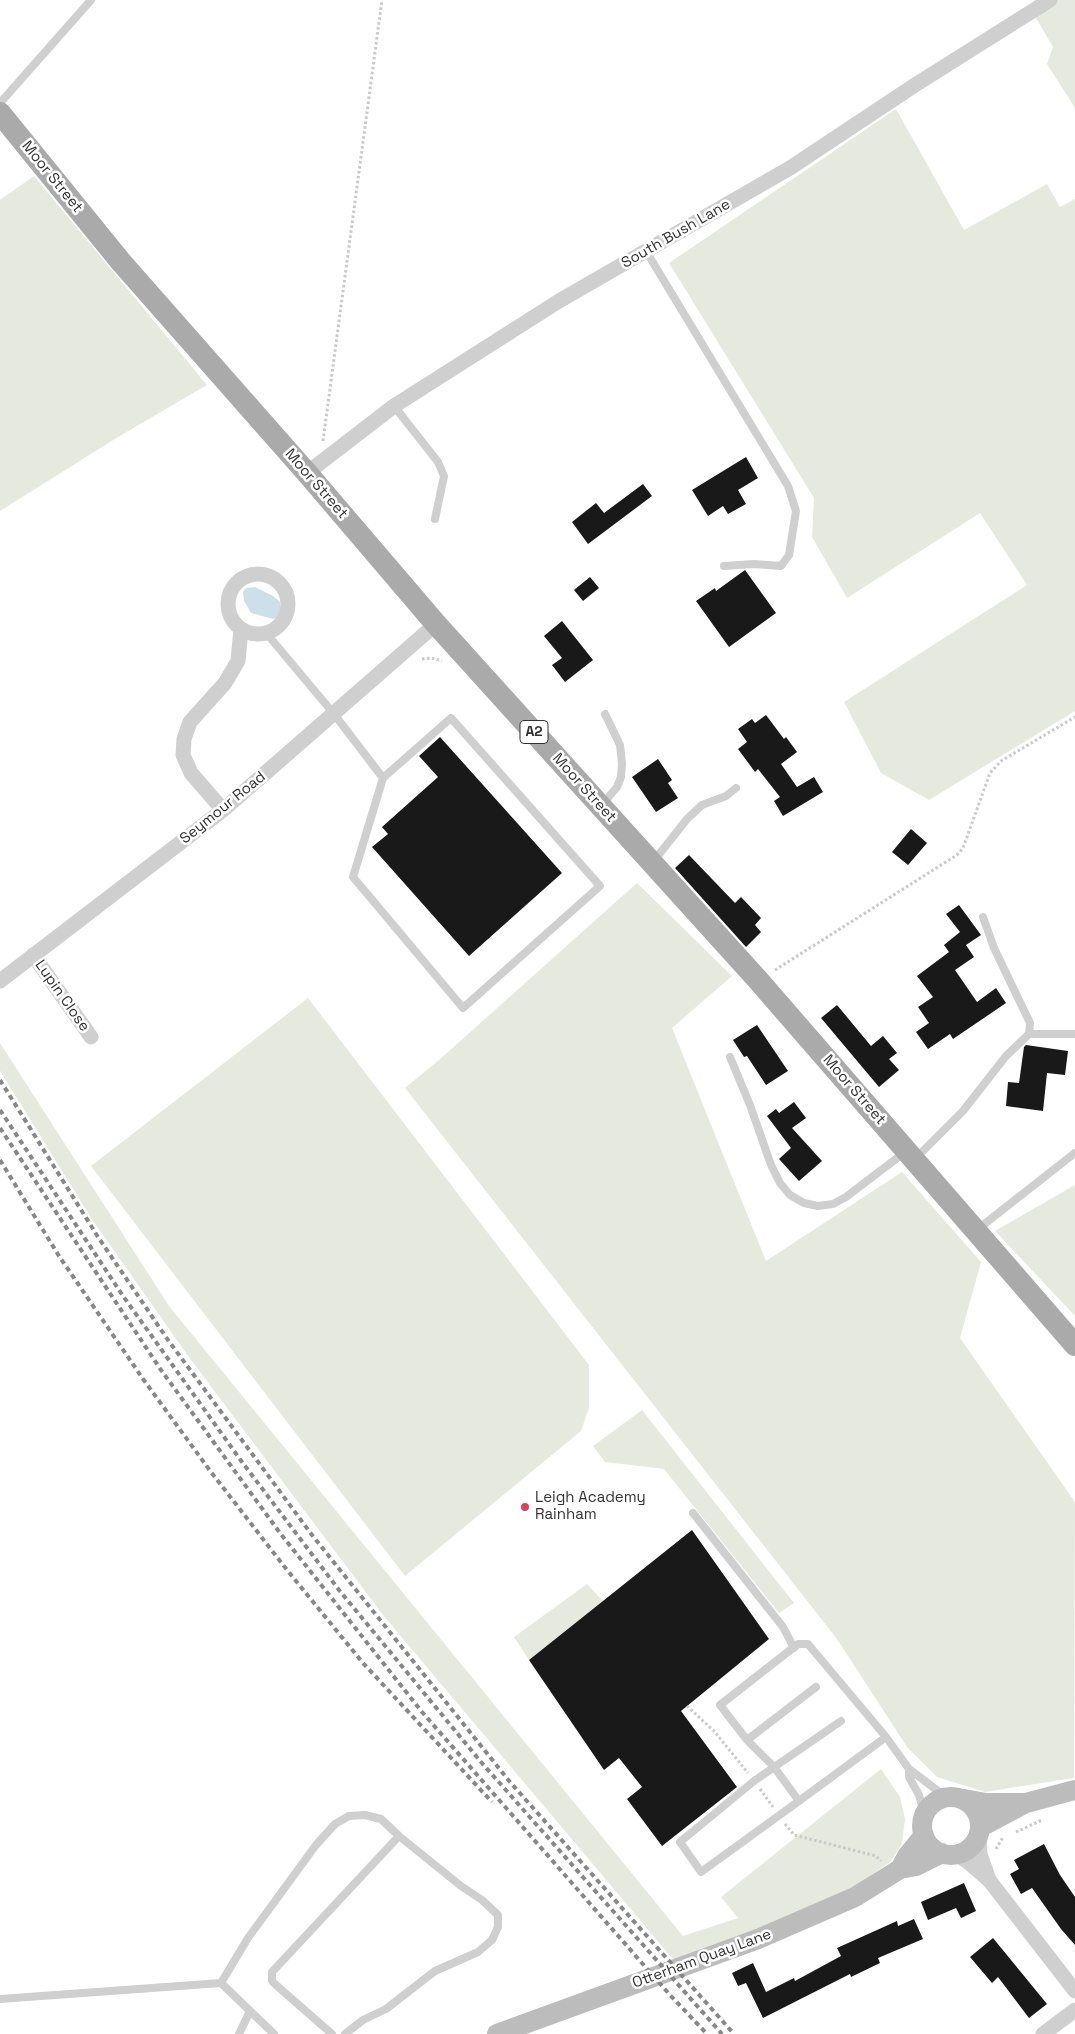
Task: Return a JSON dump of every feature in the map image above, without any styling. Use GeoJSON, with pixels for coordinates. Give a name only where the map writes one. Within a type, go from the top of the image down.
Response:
{"type":"FeatureCollection","features":[{"type":"Feature","properties":{"kind":"main road","name":"Moor Street"},"geometry":{"type":"LineString","coordinates":[[0,113],[121,262],[314,467],[436,624],[758,980],[1075,1345]]}},
{"type":"Feature","properties":{"kind":"street","name":"South Bush Lane"},"geometry":{"type":"LineString","coordinates":[[314,467],[394,406],[559,301],[790,168],[915,85],[1050,0]]}},
{"type":"Feature","properties":{"kind":"street"},"geometry":{"type":"LineString","coordinates":[[262,574],[278,581],[286,593],[289,605],[285,618],[282,624],[267,634],[260,635],[241,629],[230,616],[229,596],[235,585],[246,577],[262,574]]}},
{"type":"Feature","properties":{"kind":"street","name":"Seymour Road"},"geometry":{"type":"LineString","coordinates":[[0,981],[224,810],[436,624]]}},
{"type":"Feature","properties":{"kind":"street"},"geometry":{"type":"LineString","coordinates":[[224,810],[191,773],[183,755],[184,739],[190,722],[225,683],[238,661],[241,629]]}},
{"type":"Feature","properties":{"kind":"street","name":"Lupin Close"},"geometry":{"type":"LineString","coordinates":[[33,956],[91,1037]]}},
{"type":"Feature","properties":{"kind":"street","name":"Otterham Quay Lane"},"geometry":{"type":"LineString","coordinates":[[497,2034],[758,1939],[848,1901],[900,1869],[968,1850],[980,1830],[1026,1804],[1075,1790]]}},
{"type":"Feature","properties":{"kind":"street"},"geometry":{"type":"LineString","coordinates":[[986,1873],[967,1861],[931,1846],[924,1835],[925,1815],[935,1801],[954,1798],[976,1809],[980,1830],[980,1854],[986,1873],[1075,1991]]}},
{"type":"Feature","properties":{"kind":"street","name":"Otterham Quay Lane"},"geometry":{"type":"LineString","coordinates":[[954,1798],[991,1803],[1026,1804]]}},
{"type":"Feature","properties":{"kind":"street","name":"Otterham Quay Lane"},"geometry":{"type":"LineString","coordinates":[[900,1869],[906,1856],[924,1835]]}},
{"type":"Feature","properties":{"kind":"street"},"geometry":{"type":"LineString","coordinates":[[1043,2034],[1075,2010]]}},
{"type":"Feature","properties":{"kind":"lane"},"geometry":{"type":"LineString","coordinates":[[0,103],[91,0]]}},
{"type":"Feature","properties":{"kind":"lane"},"geometry":{"type":"LineString","coordinates":[[646,252],[788,486],[796,511],[788,555],[781,566],[754,564],[724,566]]}},
{"type":"Feature","properties":{"kind":"lane"},"geometry":{"type":"LineString","coordinates":[[394,406],[438,462],[444,476],[435,519]]}},
{"type":"Feature","properties":{"kind":"lane"},"geometry":{"type":"LineString","coordinates":[[267,634],[334,714],[383,778]]}},
{"type":"Feature","properties":{"kind":"lane"},"geometry":{"type":"LineString","coordinates":[[601,807],[617,787],[621,777],[622,764],[620,745],[605,714]]}},
{"type":"Feature","properties":{"kind":"lane"},"geometry":{"type":"LineString","coordinates":[[452,718],[600,886],[463,1008],[354,877],[383,778],[452,718]]}},
{"type":"Feature","properties":{"kind":"lane"},"geometry":{"type":"LineString","coordinates":[[652,864],[687,819],[702,805],[726,796],[736,788]]}},
{"type":"Feature","properties":{"kind":"lane"},"geometry":{"type":"LineString","coordinates":[[730,1057],[750,1105],[771,1165],[780,1183],[790,1195],[804,1203],[818,1206],[832,1204],[846,1197],[911,1155],[963,1111],[1006,1056],[1029,1034],[1030,1023],[998,956],[983,917]]}},
{"type":"Feature","properties":{"kind":"lane"},"geometry":{"type":"LineString","coordinates":[[1029,1034],[1075,1034]]}},
{"type":"Feature","properties":{"kind":"lane"},"geometry":{"type":"LineString","coordinates":[[975,1232],[1075,1154]]}},
{"type":"Feature","properties":{"kind":"lane"},"geometry":{"type":"LineString","coordinates":[[694,1513],[783,1627],[794,1648]]}},
{"type":"Feature","properties":{"kind":"lane"},"geometry":{"type":"LineString","coordinates":[[799,1801],[774,1767],[746,1740],[720,1705],[798,1644],[808,1644],[886,1737],[909,1769],[954,1798]]}},
{"type":"Feature","properties":{"kind":"lane"},"geometry":{"type":"LineString","coordinates":[[746,1740],[816,1687]]}},
{"type":"Feature","properties":{"kind":"lane"},"geometry":{"type":"LineString","coordinates":[[841,1721],[754,1780],[680,1842],[701,1872],[886,1737]]}},
{"type":"Feature","properties":{"kind":"lane"},"geometry":{"type":"LineString","coordinates":[[909,1769],[908,1777],[919,1795],[925,1815]]}},
{"type":"Feature","properties":{"kind":"lane"},"geometry":{"type":"LineString","coordinates":[[221,1984],[248,1938],[316,1845],[335,1824],[349,1816],[365,1815],[381,1819],[461,1886],[482,1900],[498,1915],[498,1927],[492,1940],[478,1952],[435,1971],[386,2009],[363,2020],[345,2034]]}},
{"type":"Feature","properties":{"kind":"lane"},"geometry":{"type":"LineString","coordinates":[[332,2034],[272,1981],[272,1972],[399,1836]]}},
{"type":"Feature","properties":{"kind":"lane"},"geometry":{"type":"LineString","coordinates":[[0,1999],[221,1984],[274,2034]]}},
{"type":"Feature","properties":{"kind":"lane"},"geometry":{"type":"LineString","coordinates":[[239,2034],[250,2011]]}},
{"type":"Feature","properties":{"kind":"path"},"geometry":{"type":"LineString","coordinates":[[314,467],[382,0]]}},
{"type":"Feature","properties":{"kind":"path"},"geometry":{"type":"LineString","coordinates":[[758,980],[957,855],[963,848],[990,773],[1000,761],[1075,717]]}},
{"type":"Feature","properties":{"kind":"path"},"geometry":{"type":"LineString","coordinates":[[1012,1834],[1047,1818]]}},
{"type":"Feature","properties":{"kind":"path"},"geometry":{"type":"LineString","coordinates":[[986,1873],[994,1861],[999,1842],[1005,1836]]}},
{"type":"Feature","properties":{"kind":"shaded area"},"geometry":{"type":"Polygon","coordinates":[[[1055,0],[1075,0],[1075,108],[1047,64],[1053,47],[1033,13],[1055,0]]]}},
{"type":"Feature","properties":{"kind":"shaded area"},"geometry":{"type":"Polygon","coordinates":[[[896,109],[964,230],[1047,184],[1060,207],[1075,199],[1075,711],[929,800],[881,773],[844,702],[1027,585],[980,513],[847,598],[812,537],[814,498],[669,263],[896,109]]]}},
{"type":"Feature","properties":{"kind":"shaded area"},"geometry":{"type":"Polygon","coordinates":[[[34,176],[207,385],[118,437],[0,511],[0,200],[34,176]]]}},
{"type":"Feature","properties":{"kind":"shaded area"},"geometry":{"type":"Polygon","coordinates":[[[255,587],[273,596],[280,602],[281,613],[278,617],[273,619],[251,613],[244,601],[243,592],[246,588],[255,587]]]}},
{"type":"Feature","properties":{"kind":"shaded area"},"geometry":{"type":"Polygon","coordinates":[[[637,883],[732,976],[672,1028],[766,1261],[902,1172],[981,1262],[960,1338],[1075,1502],[1074,1778],[985,1792],[937,1777],[907,1747],[837,1639],[405,1088],[439,1060],[637,883]]]}},
{"type":"Feature","properties":{"kind":"shaded area"},"geometry":{"type":"Polygon","coordinates":[[[308,998],[589,1365],[589,1408],[581,1431],[405,1576],[91,1166],[308,998]]]}},
{"type":"Feature","properties":{"kind":"shaded area"},"geometry":{"type":"Polygon","coordinates":[[[0,1043],[169,1306],[683,1936],[738,1918],[721,1897],[881,1769],[900,1797],[905,1819],[902,1844],[890,1862],[838,1898],[677,1964],[383,1615],[191,1360],[93,1221],[0,1071],[0,1043]]]}},
{"type":"Feature","properties":{"kind":"shaded area"},"geometry":{"type":"Polygon","coordinates":[[[1075,1185],[1075,1316],[995,1231],[1075,1185]]]}},
{"type":"Feature","properties":{"kind":"shaded area"},"geometry":{"type":"Polygon","coordinates":[[[642,1410],[794,1603],[779,1613],[664,1469],[605,1462],[593,1446],[642,1410]]]}},
{"type":"Feature","properties":{"kind":"shaded area"},"geometry":{"type":"Polygon","coordinates":[[[587,1584],[603,1601],[529,1660],[514,1637],[587,1584]]]}},
{"type":"Feature","properties":{"kind":"building"},"geometry":{"type":"Polygon","coordinates":[[[746,457],[758,478],[738,490],[746,504],[728,514],[723,506],[708,516],[692,490],[746,457]]]}},
{"type":"Feature","properties":{"kind":"building"},"geometry":{"type":"Polygon","coordinates":[[[643,484],[652,496],[588,544],[572,522],[596,503],[604,513],[643,484]]]}},
{"type":"Feature","properties":{"kind":"building"},"geometry":{"type":"Polygon","coordinates":[[[745,570],[776,613],[729,647],[696,601],[715,588],[716,591],[745,570]]]}},
{"type":"Feature","properties":{"kind":"building"},"geometry":{"type":"Polygon","coordinates":[[[590,577],[599,588],[583,601],[574,590],[590,577]]]}},
{"type":"Feature","properties":{"kind":"building"},"geometry":{"type":"Polygon","coordinates":[[[562,621],[593,660],[565,682],[552,665],[562,658],[544,636],[562,621]]]}},
{"type":"Feature","properties":{"kind":"building"},"geometry":{"type":"Polygon","coordinates":[[[766,715],[784,739],[786,737],[797,752],[781,764],[797,787],[814,777],[823,792],[783,816],[774,801],[780,797],[758,769],[755,772],[738,749],[747,742],[738,729],[752,719],[755,723],[766,715]]]}},
{"type":"Feature","properties":{"kind":"building"},"geometry":{"type":"Polygon","coordinates":[[[440,737],[562,873],[469,956],[372,847],[388,834],[382,827],[438,777],[419,756],[440,737]]]}},
{"type":"Feature","properties":{"kind":"building"},"geometry":{"type":"Polygon","coordinates":[[[658,759],[672,780],[668,783],[678,798],[656,812],[632,777],[658,759]]]}},
{"type":"Feature","properties":{"kind":"building"},"geometry":{"type":"Polygon","coordinates":[[[911,829],[927,843],[908,865],[892,852],[911,829]]]}},
{"type":"Feature","properties":{"kind":"building"},"geometry":{"type":"Polygon","coordinates":[[[689,855],[735,903],[741,897],[761,918],[755,925],[761,932],[746,947],[675,868],[689,855]]]}},
{"type":"Feature","properties":{"kind":"building"},"geometry":{"type":"Polygon","coordinates":[[[959,905],[981,935],[966,945],[974,957],[955,970],[977,1002],[996,988],[1006,1003],[953,1039],[950,1034],[928,1049],[916,1032],[929,1023],[918,1007],[933,997],[917,976],[949,952],[944,945],[960,932],[946,914],[959,905]]]}},
{"type":"Feature","properties":{"kind":"building"},"geometry":{"type":"Polygon","coordinates":[[[837,1005],[871,1046],[883,1036],[897,1053],[889,1059],[899,1070],[879,1087],[821,1018],[837,1005]]]}},
{"type":"Feature","properties":{"kind":"building"},"geometry":{"type":"Polygon","coordinates":[[[757,1025],[788,1071],[766,1085],[747,1056],[744,1057],[733,1040],[757,1025]]]}},
{"type":"Feature","properties":{"kind":"building"},"geometry":{"type":"Polygon","coordinates":[[[1026,1045],[1068,1051],[1065,1075],[1047,1073],[1043,1111],[1006,1106],[1008,1082],[1019,1083],[1024,1047],[1026,1045]]]}},
{"type":"Feature","properties":{"kind":"building"},"geometry":{"type":"Polygon","coordinates":[[[794,1102],[806,1118],[792,1128],[822,1161],[799,1181],[779,1159],[791,1148],[767,1116],[776,1109],[779,1113],[794,1102]]]}},
{"type":"Feature","properties":{"kind":"building","name":"Leigh Academy Rainham"},"geometry":{"type":"Polygon","coordinates":[[[692,1530],[769,1639],[681,1711],[737,1787],[662,1846],[627,1799],[642,1787],[619,1758],[604,1770],[529,1660],[692,1530]]]}},
{"type":"Feature","properties":{"kind":"building"},"geometry":{"type":"Polygon","coordinates":[[[1044,1844],[1060,1875],[1075,1897],[1075,1945],[1061,1929],[1032,1888],[1021,1894],[1010,1874],[1019,1869],[1014,1860],[1044,1844]]]}},
{"type":"Feature","properties":{"kind":"building"},"geometry":{"type":"Polygon","coordinates":[[[964,1883],[976,1911],[961,1918],[956,1908],[928,1920],[921,1902],[964,1883]]]}},
{"type":"Feature","properties":{"kind":"building"},"geometry":{"type":"Polygon","coordinates":[[[914,1919],[923,1939],[878,1958],[880,1963],[851,1977],[850,1974],[763,2018],[746,1983],[738,1986],[732,1973],[753,1963],[766,1992],[794,1978],[795,1981],[841,1956],[837,1948],[897,1921],[898,1926],[914,1919]]]}},
{"type":"Feature","properties":{"kind":"building"},"geometry":{"type":"Polygon","coordinates":[[[993,1938],[1047,2004],[1029,2018],[998,1977],[992,1983],[970,1957],[993,1938]]]}},
{"type":"Feature","properties":{"kind":"railway"},"geometry":{"type":"LineString","coordinates":[[0,1080],[98,1237],[168,1340],[312,1535],[510,1782],[734,2034]]}},
{"type":"Feature","properties":{"kind":"railway"},"geometry":{"type":"LineString","coordinates":[[0,1110],[123,1296],[242,1462],[339,1590],[481,1762],[722,2034]]}},
{"type":"Feature","properties":{"kind":"railway"},"geometry":{"type":"LineString","coordinates":[[0,1128],[161,1370],[280,1533],[422,1712],[670,1995],[707,2034]]}},
{"type":"Feature","properties":{"kind":"railway"},"geometry":{"type":"LineString","coordinates":[[0,1160],[59,1256],[143,1379],[211,1472],[287,1570],[363,1663],[492,1802]]}},
{"type":"Feature","properties":{"kind":"place","name":"Leigh Academy Rainham"},"geometry":{"type":"Point","coordinates":[525,1507]}}]}
